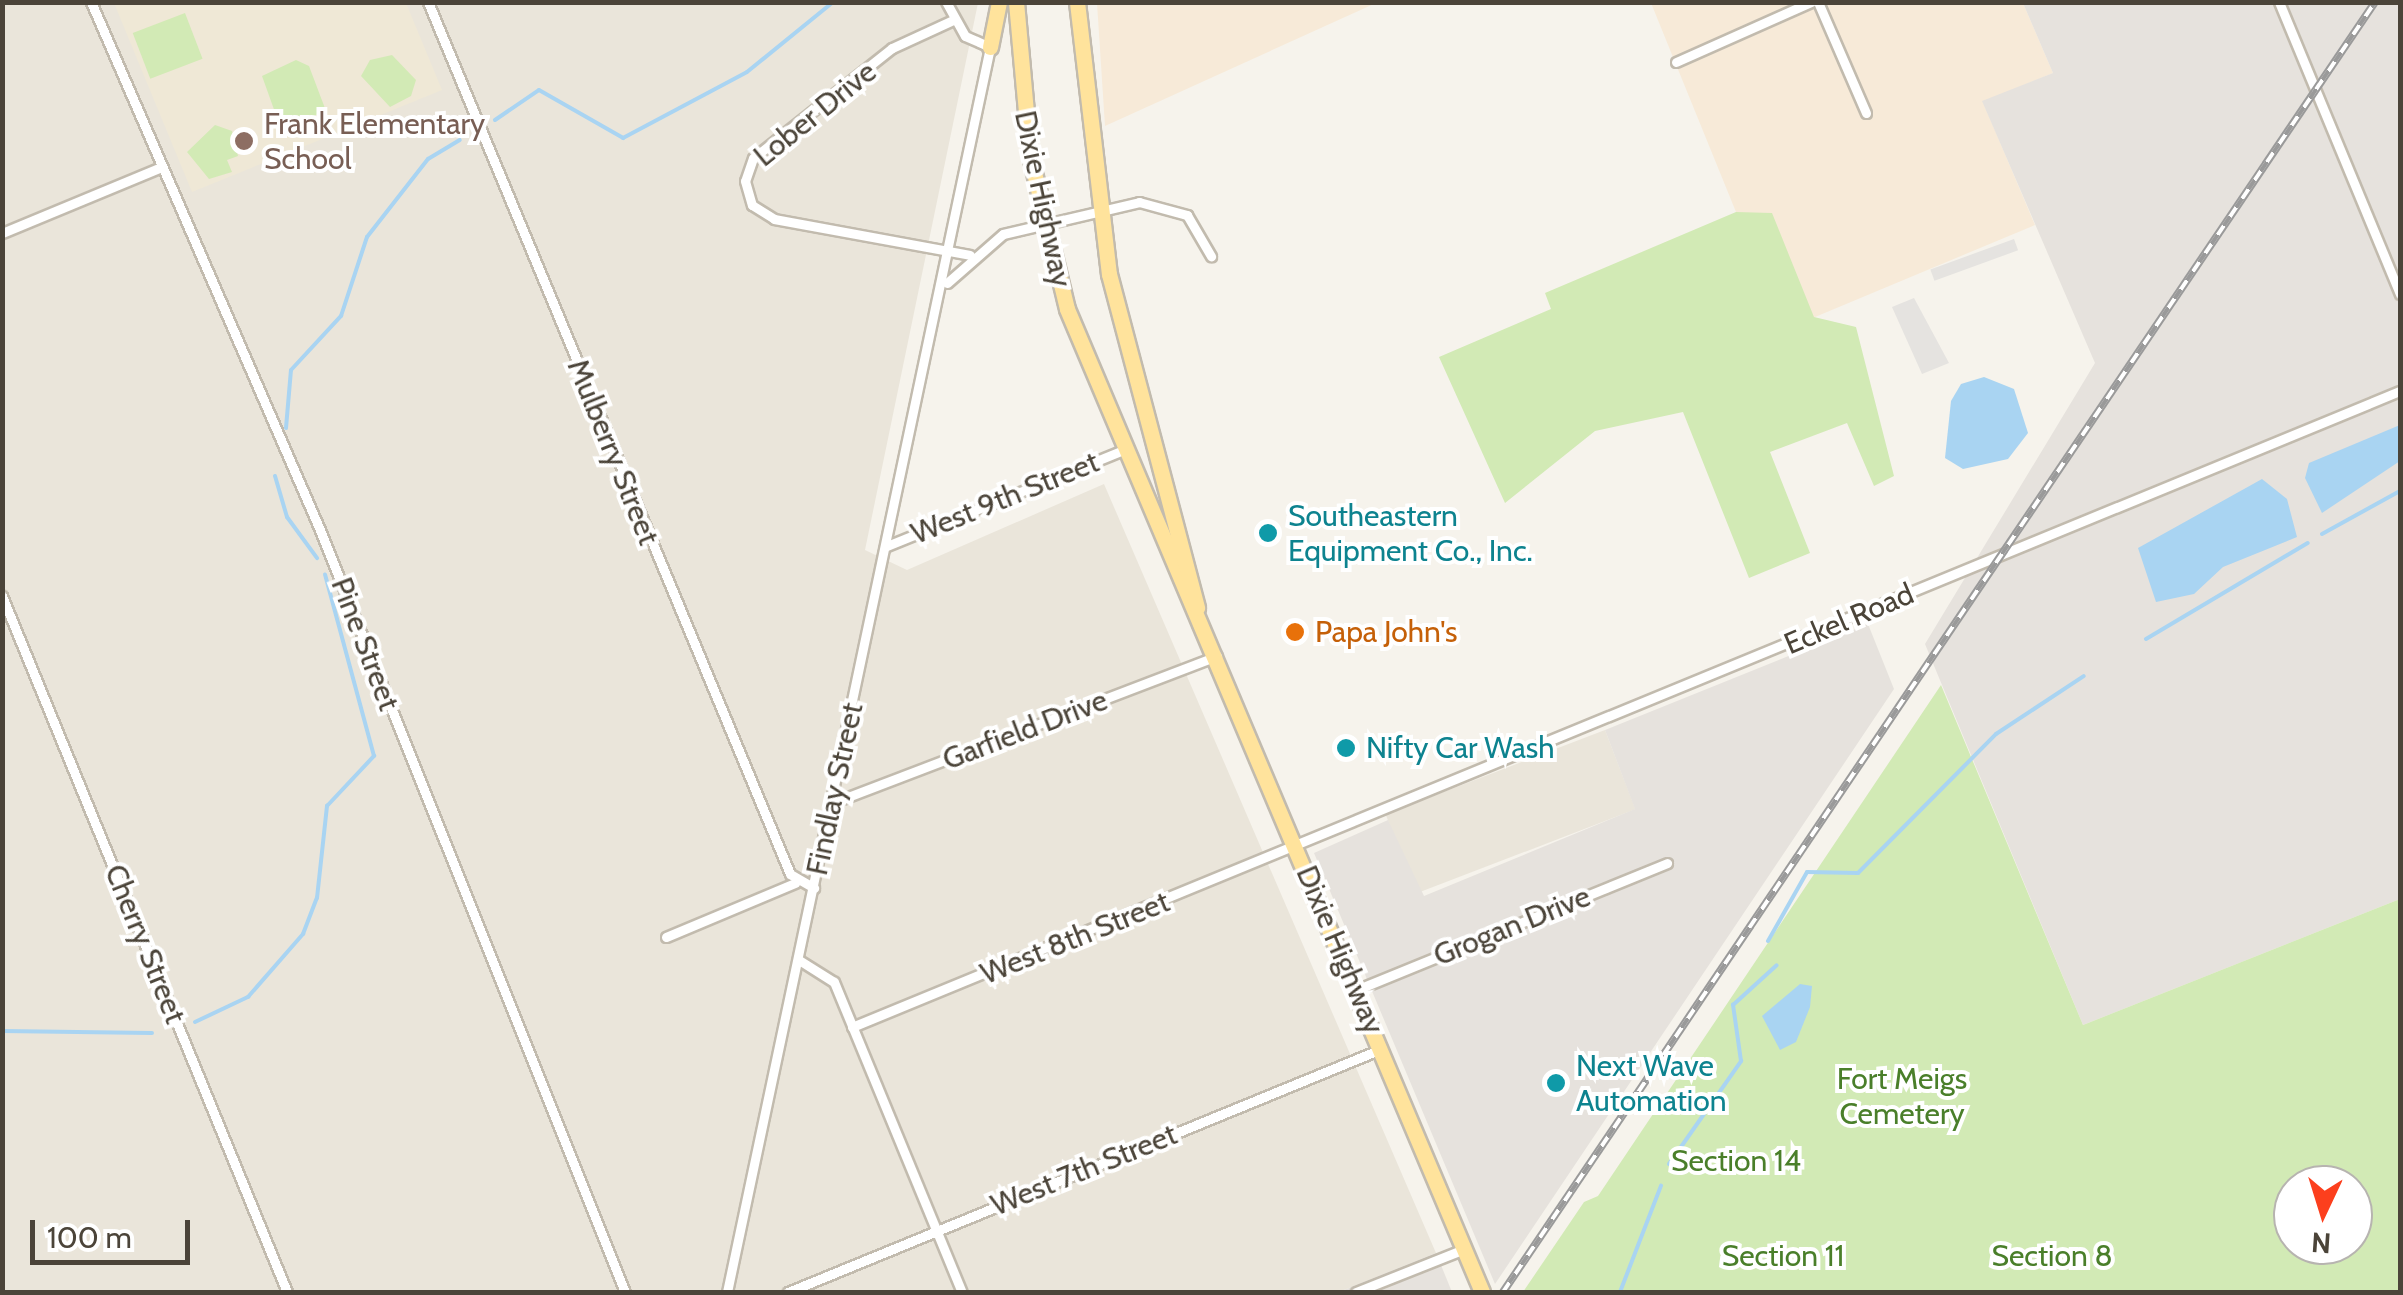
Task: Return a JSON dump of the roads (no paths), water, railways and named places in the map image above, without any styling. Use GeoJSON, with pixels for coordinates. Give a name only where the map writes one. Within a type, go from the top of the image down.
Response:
{"type":"FeatureCollection","features":[{"type":"Feature","properties":{"kind":"main road"},"geometry":{"type":"LineString","coordinates":[[990,47],[999,2]]}},
{"type":"Feature","properties":{"kind":"main road","name":"Dixie Highway"},"geometry":{"type":"LineString","coordinates":[[1016,2],[1043,224],[1123,450],[1217,656],[1482,1292]]}},
{"type":"Feature","properties":{"kind":"main road","name":"Dixie Highway"},"geometry":{"type":"LineString","coordinates":[[1077,2],[1098,211],[1196,608]]}},
{"type":"Feature","properties":{"kind":"street","name":"Pine Street"},"geometry":{"type":"LineString","coordinates":[[91,2],[158,168],[320,530],[624,1292]]}},
{"type":"Feature","properties":{"kind":"street","name":"Mulberry Street"},"geometry":{"type":"LineString","coordinates":[[428,2],[795,882]]}},
{"type":"Feature","properties":{"kind":"street"},"geometry":{"type":"LineString","coordinates":[[946,2],[953,20],[990,47]]}},
{"type":"Feature","properties":{"kind":"street"},"geometry":{"type":"LineString","coordinates":[[1676,62],[1815,2],[1866,114]]}},
{"type":"Feature","properties":{"kind":"street"},"geometry":{"type":"LineString","coordinates":[[2279,2],[2400,294]]}},
{"type":"Feature","properties":{"kind":"street","name":"Lober Drive"},"geometry":{"type":"LineString","coordinates":[[953,20],[892,48],[754,158],[745,181],[752,205],[774,219],[970,255]]}},
{"type":"Feature","properties":{"kind":"street","name":"Findlay Street"},"geometry":{"type":"LineString","coordinates":[[727,1292],[945,285],[946,250],[990,47]]}},
{"type":"Feature","properties":{"kind":"street"},"geometry":{"type":"LineString","coordinates":[[2,233],[158,168]]}},
{"type":"Feature","properties":{"kind":"street","name":"Findlay Street"},"geometry":{"type":"LineString","coordinates":[[945,285],[970,255],[1043,224],[1098,211],[1174,208],[1196,226],[1211,256]]}},
{"type":"Feature","properties":{"kind":"street","name":"Eckel Road"},"geometry":{"type":"LineString","coordinates":[[1298,850],[2400,390]]}},
{"type":"Feature","properties":{"kind":"street","name":"West 9th Street"},"geometry":{"type":"LineString","coordinates":[[887,546],[1123,450]]}},
{"type":"Feature","properties":{"kind":"street","name":"Cherry Street"},"geometry":{"type":"LineString","coordinates":[[2,596],[287,1292]]}},
{"type":"Feature","properties":{"kind":"street","name":"Garfield Drive"},"geometry":{"type":"LineString","coordinates":[[832,803],[1217,656]]}},
{"type":"Feature","properties":{"kind":"street","name":"West 8th Street"},"geometry":{"type":"LineString","coordinates":[[852,1027],[1298,850]]}},
{"type":"Feature","properties":{"kind":"street","name":"Grogan Drive"},"geometry":{"type":"LineString","coordinates":[[1356,990],[1668,863]]}},
{"type":"Feature","properties":{"kind":"street"},"geometry":{"type":"LineString","coordinates":[[666,937],[795,882],[814,888]]}},
{"type":"Feature","properties":{"kind":"street"},"geometry":{"type":"LineString","coordinates":[[799,960],[829,974],[962,1292]]}},
{"type":"Feature","properties":{"kind":"street","name":"West 7th Street"},"geometry":{"type":"LineString","coordinates":[[788,1292],[1381,1049]]}},
{"type":"Feature","properties":{"kind":"street"},"geometry":{"type":"LineString","coordinates":[[1356,1292],[1464,1248]]}},
{"type":"Feature","properties":{"kind":"water"},"geometry":{"type":"Polygon","coordinates":[[[1984,377],[2014,389],[2028,433],[2008,459],[1963,469],[1945,458],[1951,401],[1961,384],[1984,377]]]}},
{"type":"Feature","properties":{"kind":"water"},"geometry":{"type":"Polygon","coordinates":[[[2400,425],[2400,461],[2322,513],[2305,478],[2309,463],[2400,425]]]}},
{"type":"Feature","properties":{"kind":"water"},"geometry":{"type":"Polygon","coordinates":[[[2262,479],[2287,499],[2297,537],[2223,567],[2194,594],[2156,602],[2138,548],[2262,479]]]}},
{"type":"Feature","properties":{"kind":"water"},"geometry":{"type":"Polygon","coordinates":[[[1800,984],[1812,986],[1810,1007],[1796,1042],[1780,1050],[1762,1016],[1800,984]]]}},
{"type":"Feature","properties":{"kind":"waterway"},"geometry":{"type":"LineString","coordinates":[[495,120],[539,90],[623,138],[747,72],[833,2]]}},
{"type":"Feature","properties":{"kind":"waterway"},"geometry":{"type":"LineString","coordinates":[[286,428],[291,370],[341,316],[367,237],[428,159],[460,140]]}},
{"type":"Feature","properties":{"kind":"waterway"},"geometry":{"type":"LineString","coordinates":[[275,476],[287,517],[317,558]]}},
{"type":"Feature","properties":{"kind":"waterway"},"geometry":{"type":"LineString","coordinates":[[2322,534],[2400,491]]}},
{"type":"Feature","properties":{"kind":"waterway"},"geometry":{"type":"LineString","coordinates":[[2146,639],[2308,543]]}},
{"type":"Feature","properties":{"kind":"waterway"},"geometry":{"type":"LineString","coordinates":[[195,1022],[248,997],[303,934],[317,898],[327,806],[374,756],[325,574]]}},
{"type":"Feature","properties":{"kind":"waterway"},"geometry":{"type":"LineString","coordinates":[[1768,941],[1807,872],[1858,873],[1996,734],[2084,676]]}},
{"type":"Feature","properties":{"kind":"waterway"},"geometry":{"type":"LineString","coordinates":[[1669,1164],[1741,1061],[1733,1005],[1777,965]]}},
{"type":"Feature","properties":{"kind":"waterway"},"geometry":{"type":"LineString","coordinates":[[2,1031],[152,1033]]}},
{"type":"Feature","properties":{"kind":"waterway"},"geometry":{"type":"LineString","coordinates":[[1620,1292],[1661,1186]]}},
{"type":"Feature","properties":{"kind":"railway"},"geometry":{"type":"LineString","coordinates":[[1503,1292],[2375,2]]}},
{"type":"Feature","properties":{"kind":"place","name":"Frank Elementary School"},"geometry":{"type":"Point","coordinates":[244,141]}},
{"type":"Feature","properties":{"kind":"place","name":"Southeastern Equipment Co., Inc."},"geometry":{"type":"Point","coordinates":[1268,533]}},
{"type":"Feature","properties":{"kind":"place","name":"Papa John's"},"geometry":{"type":"Point","coordinates":[1295,632]}},
{"type":"Feature","properties":{"kind":"place","name":"Nifty Car Wash"},"geometry":{"type":"Point","coordinates":[1346,748]}},
{"type":"Feature","properties":{"kind":"place","name":"Next Wave Automation"},"geometry":{"type":"Point","coordinates":[1556,1083]}},
{"type":"Feature","properties":{"kind":"park label","name":"Fort Meigs Cemetery"},"geometry":{"type":"Point","coordinates":[1902,1096]}},
{"type":"Feature","properties":{"kind":"park label","name":"Section 14"},"geometry":{"type":"Point","coordinates":[1736,1161]}},
{"type":"Feature","properties":{"kind":"park label","name":"Section 11"},"geometry":{"type":"Point","coordinates":[1783,1256]}},
{"type":"Feature","properties":{"kind":"park label","name":"Section 8"},"geometry":{"type":"Point","coordinates":[2052,1256]}}]}
